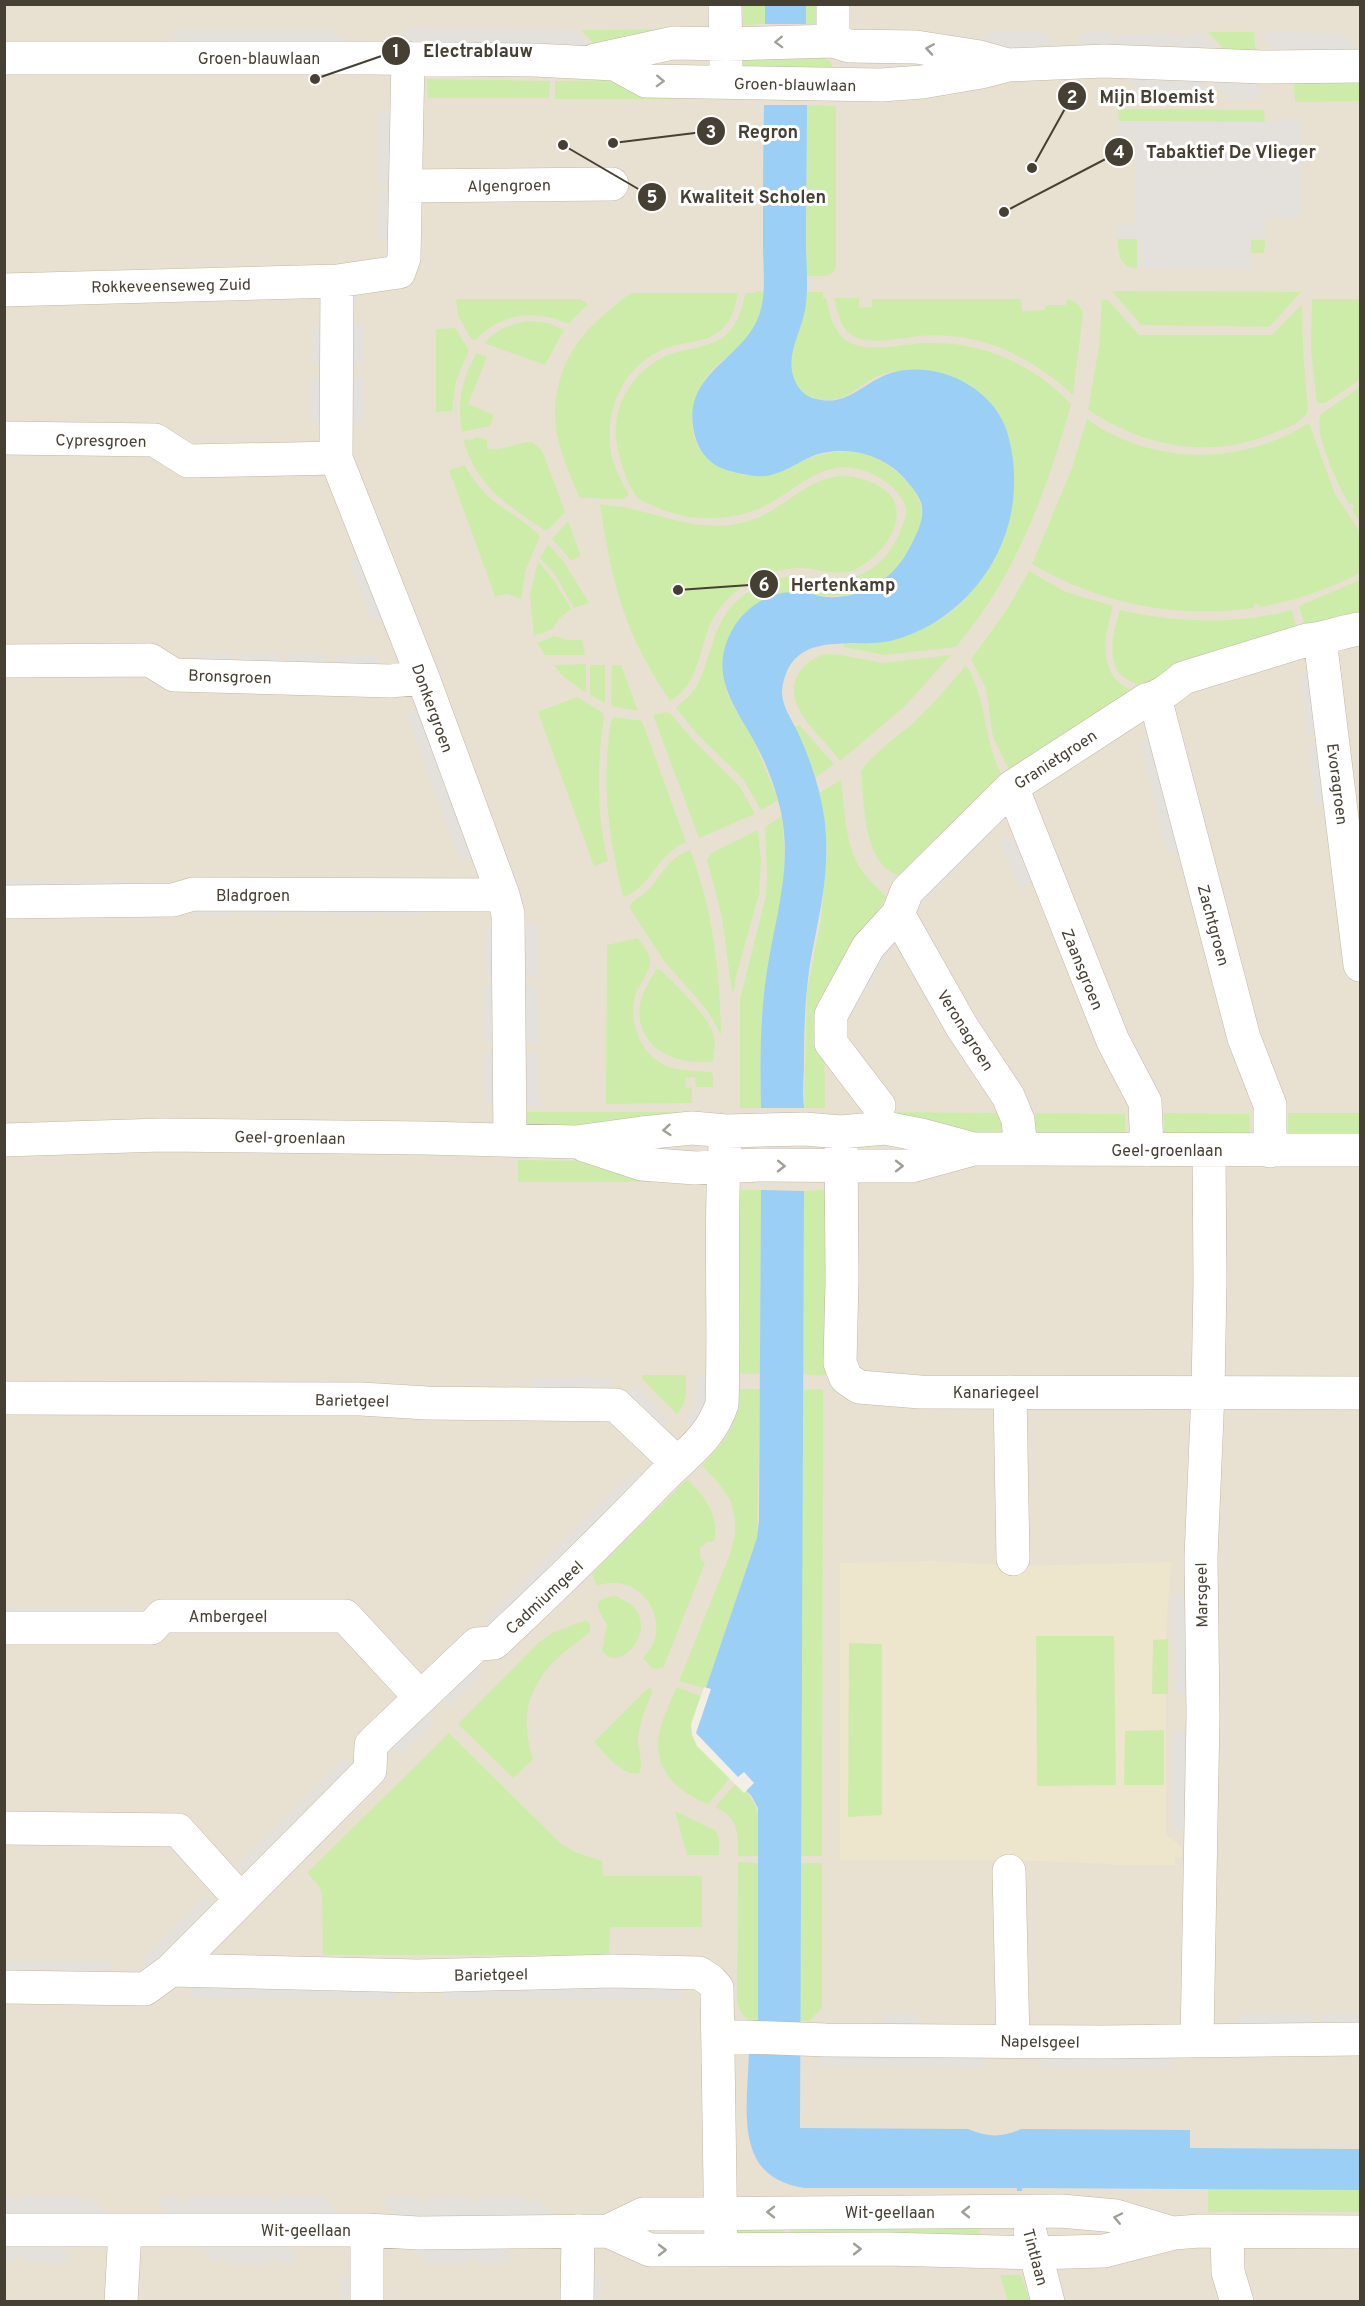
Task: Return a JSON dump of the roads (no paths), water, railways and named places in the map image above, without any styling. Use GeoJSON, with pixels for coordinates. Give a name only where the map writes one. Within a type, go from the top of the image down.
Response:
{"type":"FeatureCollection","features":[{"type":"Feature","properties":{"kind":"street"},"geometry":{"type":"LineString","coordinates":[[725,4],[726,83]]}},
{"type":"Feature","properties":{"kind":"street"},"geometry":{"type":"LineString","coordinates":[[833,4],[833,41]]}},
{"type":"Feature","properties":{"kind":"street","name":"Groen-blauwlaan"},"geometry":{"type":"LineString","coordinates":[[585,62],[673,43],[833,41],[849,46],[916,47],[980,57],[1008,65]]}},
{"type":"Feature","properties":{"kind":"street","name":"Groen-blauwlaan"},"geometry":{"type":"LineString","coordinates":[[4,58],[408,58],[585,62],[615,64],[646,81],[881,85],[922,82],[1008,65],[1104,61],[1262,67],[1360,66]]}},
{"type":"Feature","properties":{"kind":"street"},"geometry":{"type":"LineString","coordinates":[[406,186],[408,58]]}},
{"type":"Feature","properties":{"kind":"street","name":"Algengroen"},"geometry":{"type":"LineString","coordinates":[[406,186],[612,184]]}},
{"type":"Feature","properties":{"kind":"street","name":"Rokkeveenseweg Zuid"},"geometry":{"type":"LineString","coordinates":[[4,290],[337,281],[399,272],[404,258],[406,186]]}},
{"type":"Feature","properties":{"kind":"street","name":"Donkergroen"},"geometry":{"type":"LineString","coordinates":[[337,281],[336,458],[423,678],[508,914],[510,1140]]}},
{"type":"Feature","properties":{"kind":"street","name":"Cypresgroen"},"geometry":{"type":"LineString","coordinates":[[4,438],[154,440],[188,461],[336,458]]}},
{"type":"Feature","properties":{"kind":"street","name":"Granietgroen"},"geometry":{"type":"LineString","coordinates":[[879,1106],[831,1043],[831,1016],[868,947],[897,914],[907,891],[1012,787],[1146,700],[1155,698],[1182,678],[1307,640],[1320,639],[1360,628]]}},
{"type":"Feature","properties":{"kind":"street","name":"Evoragroen"},"geometry":{"type":"LineString","coordinates":[[1320,639],[1360,964]]}},
{"type":"Feature","properties":{"kind":"street","name":"Bronsgroen"},"geometry":{"type":"LineString","coordinates":[[4,661],[150,660],[174,675],[390,681],[423,678]]}},
{"type":"Feature","properties":{"kind":"street","name":"Zachtgroen"},"geometry":{"type":"LineString","coordinates":[[1155,698],[1244,1038],[1270,1104],[1270,1151]]}},
{"type":"Feature","properties":{"kind":"street","name":"Zaansgroen"},"geometry":{"type":"LineString","coordinates":[[1012,787],[1113,1041],[1145,1102],[1147,1150]]}},
{"type":"Feature","properties":{"kind":"street","name":"Bladgroen"},"geometry":{"type":"LineString","coordinates":[[4,902],[173,900],[193,894],[503,895]]}},
{"type":"Feature","properties":{"kind":"street","name":"Veronagroen"},"geometry":{"type":"LineString","coordinates":[[897,914],[962,1027],[1008,1096],[1018,1120],[1021,1149]]}},
{"type":"Feature","properties":{"kind":"street","name":"Geel-groenlaan"},"geometry":{"type":"LineString","coordinates":[[4,1140],[162,1135],[576,1142],[642,1132],[692,1128],[726,1131],[805,1129],[841,1132],[885,1128],[973,1149],[1360,1150]]}},
{"type":"Feature","properties":{"kind":"street"},"geometry":{"type":"LineString","coordinates":[[723,1166],[726,1131]]}},
{"type":"Feature","properties":{"kind":"street"},"geometry":{"type":"LineString","coordinates":[[840,1167],[841,1132]]}},
{"type":"Feature","properties":{"kind":"street","name":"Geel-groenlaan"},"geometry":{"type":"LineString","coordinates":[[576,1142],[642,1164],[695,1168],[911,1166],[973,1149]]}},
{"type":"Feature","properties":{"kind":"street","name":"Marsgeel"},"geometry":{"type":"LineString","coordinates":[[1197,2041],[1203,1715],[1201,1557],[1210,1282],[1209,1150]]}},
{"type":"Feature","properties":{"kind":"street","name":"Cadmiumgeel"},"geometry":{"type":"LineString","coordinates":[[171,1970],[370,1770],[371,1745],[477,1644],[494,1643],[582,1561],[677,1462],[706,1436],[718,1417],[722,1404],[723,1166]]}},
{"type":"Feature","properties":{"kind":"street","name":"Kanariegeel"},"geometry":{"type":"LineString","coordinates":[[840,1167],[842,1280],[840,1363],[846,1378],[859,1387],[920,1392],[1360,1393]]}},
{"type":"Feature","properties":{"kind":"street"},"geometry":{"type":"LineString","coordinates":[[1010,1392],[1013,1559]]}},
{"type":"Feature","properties":{"kind":"street","name":"Barietgeel"},"geometry":{"type":"LineString","coordinates":[[4,1398],[361,1399],[427,1403],[616,1405],[677,1462]]}},
{"type":"Feature","properties":{"kind":"street","name":"Ambergeel"},"geometry":{"type":"LineString","coordinates":[[4,1628],[151,1628],[162,1616],[345,1616],[420,1697]]}},
{"type":"Feature","properties":{"kind":"street"},"geometry":{"type":"LineString","coordinates":[[4,1828],[178,1830],[241,1899]]}},
{"type":"Feature","properties":{"kind":"street"},"geometry":{"type":"LineString","coordinates":[[1009,1870],[1013,2041]]}},
{"type":"Feature","properties":{"kind":"street"},"geometry":{"type":"LineString","coordinates":[[4,1987],[145,1989],[171,1970]]}},
{"type":"Feature","properties":{"kind":"street","name":"Barietgeel"},"geometry":{"type":"LineString","coordinates":[[171,1970],[418,1976],[611,1971],[699,1973],[717,1988],[732,2036],[720,2212],[721,2249]]}},
{"type":"Feature","properties":{"kind":"street","name":"Napelsgeel"},"geometry":{"type":"LineString","coordinates":[[732,2036],[1013,2041],[1360,2039]]}},
{"type":"Feature","properties":{"kind":"street","name":"Wit-geellaan"},"geometry":{"type":"LineString","coordinates":[[4,2230],[367,2230],[418,2233],[593,2231],[643,2214],[1061,2211],[1116,2216],[1174,2233]]}},
{"type":"Feature","properties":{"kind":"street","name":"Tintlaan"},"geometry":{"type":"LineString","coordinates":[[1025,2212],[1048,2301]]}},
{"type":"Feature","properties":{"kind":"street"},"geometry":{"type":"LineString","coordinates":[[367,2230],[367,2301]]}},
{"type":"Feature","properties":{"kind":"street"},"geometry":{"type":"LineString","coordinates":[[121,2301],[125,2231]]}},
{"type":"Feature","properties":{"kind":"street"},"geometry":{"type":"LineString","coordinates":[[577,2301],[593,2231]]}},
{"type":"Feature","properties":{"kind":"street","name":"Wit-geellaan"},"geometry":{"type":"LineString","coordinates":[[593,2231],[650,2250],[887,2249],[1035,2253],[1104,2251],[1174,2233],[1360,2232]]}},
{"type":"Feature","properties":{"kind":"street"},"geometry":{"type":"LineString","coordinates":[[1227,2232],[1228,2272],[1237,2301]]}},
{"type":"Feature","properties":{"kind":"water"},"geometry":{"type":"Polygon","coordinates":[[[765,5],[806,5],[806,24],[765,24],[765,5]]]}},
{"type":"Feature","properties":{"kind":"water"},"geometry":{"type":"Polygon","coordinates":[[[764,105],[807,105],[807,293],[803,320],[792,359],[794,378],[799,388],[806,395],[831,401],[850,395],[891,373],[908,370],[925,370],[958,379],[973,387],[997,411],[1007,433],[1014,472],[1011,514],[1004,539],[978,585],[959,604],[939,620],[890,641],[835,644],[809,650],[798,656],[785,676],[783,699],[815,776],[826,837],[823,894],[807,993],[804,1038],[804,1108],[761,1108],[763,1010],[766,977],[784,874],[784,833],[779,803],[773,785],[758,749],[732,702],[723,676],[722,662],[725,648],[736,624],[742,616],[764,599],[792,592],[840,597],[852,595],[876,585],[895,569],[910,547],[921,522],[922,512],[918,496],[904,478],[886,463],[863,454],[827,452],[815,455],[777,473],[758,476],[737,473],[717,466],[704,455],[697,443],[693,427],[693,408],[698,393],[706,379],[750,332],[758,318],[763,301],[764,105]]]}},
{"type":"Feature","properties":{"kind":"water"},"geometry":{"type":"Polygon","coordinates":[[[761,1190],[804,1191],[800,2128],[968,2129],[982,2134],[995,2135],[1021,2129],[1190,2130],[1190,2148],[1360,2149],[1360,2190],[1022,2188],[1022,2191],[1017,2191],[1017,2188],[805,2188],[781,2181],[765,2170],[754,2155],[749,2136],[747,2094],[749,2050],[756,2050],[755,2021],[758,2020],[758,1808],[751,1795],[731,1777],[694,1734],[694,1723],[757,1538],[761,1190]]]}},
{"type":"Feature","properties":{"kind":"place","name":"Electrablauw"},"geometry":{"type":"Point","coordinates":[315,79]}},
{"type":"Feature","properties":{"kind":"place","name":"Regron"},"geometry":{"type":"Point","coordinates":[613,143]}},
{"type":"Feature","properties":{"kind":"place","name":"Kwaliteit Scholen"},"geometry":{"type":"Point","coordinates":[563,145]}},
{"type":"Feature","properties":{"kind":"place","name":"Mijn Bloemist"},"geometry":{"type":"Point","coordinates":[1032,168]}},
{"type":"Feature","properties":{"kind":"place","name":"Tabaktief De Vlieger"},"geometry":{"type":"Point","coordinates":[1004,212]}},
{"type":"Feature","properties":{"kind":"place","name":"Hertenkamp"},"geometry":{"type":"Point","coordinates":[678,590]}}]}
